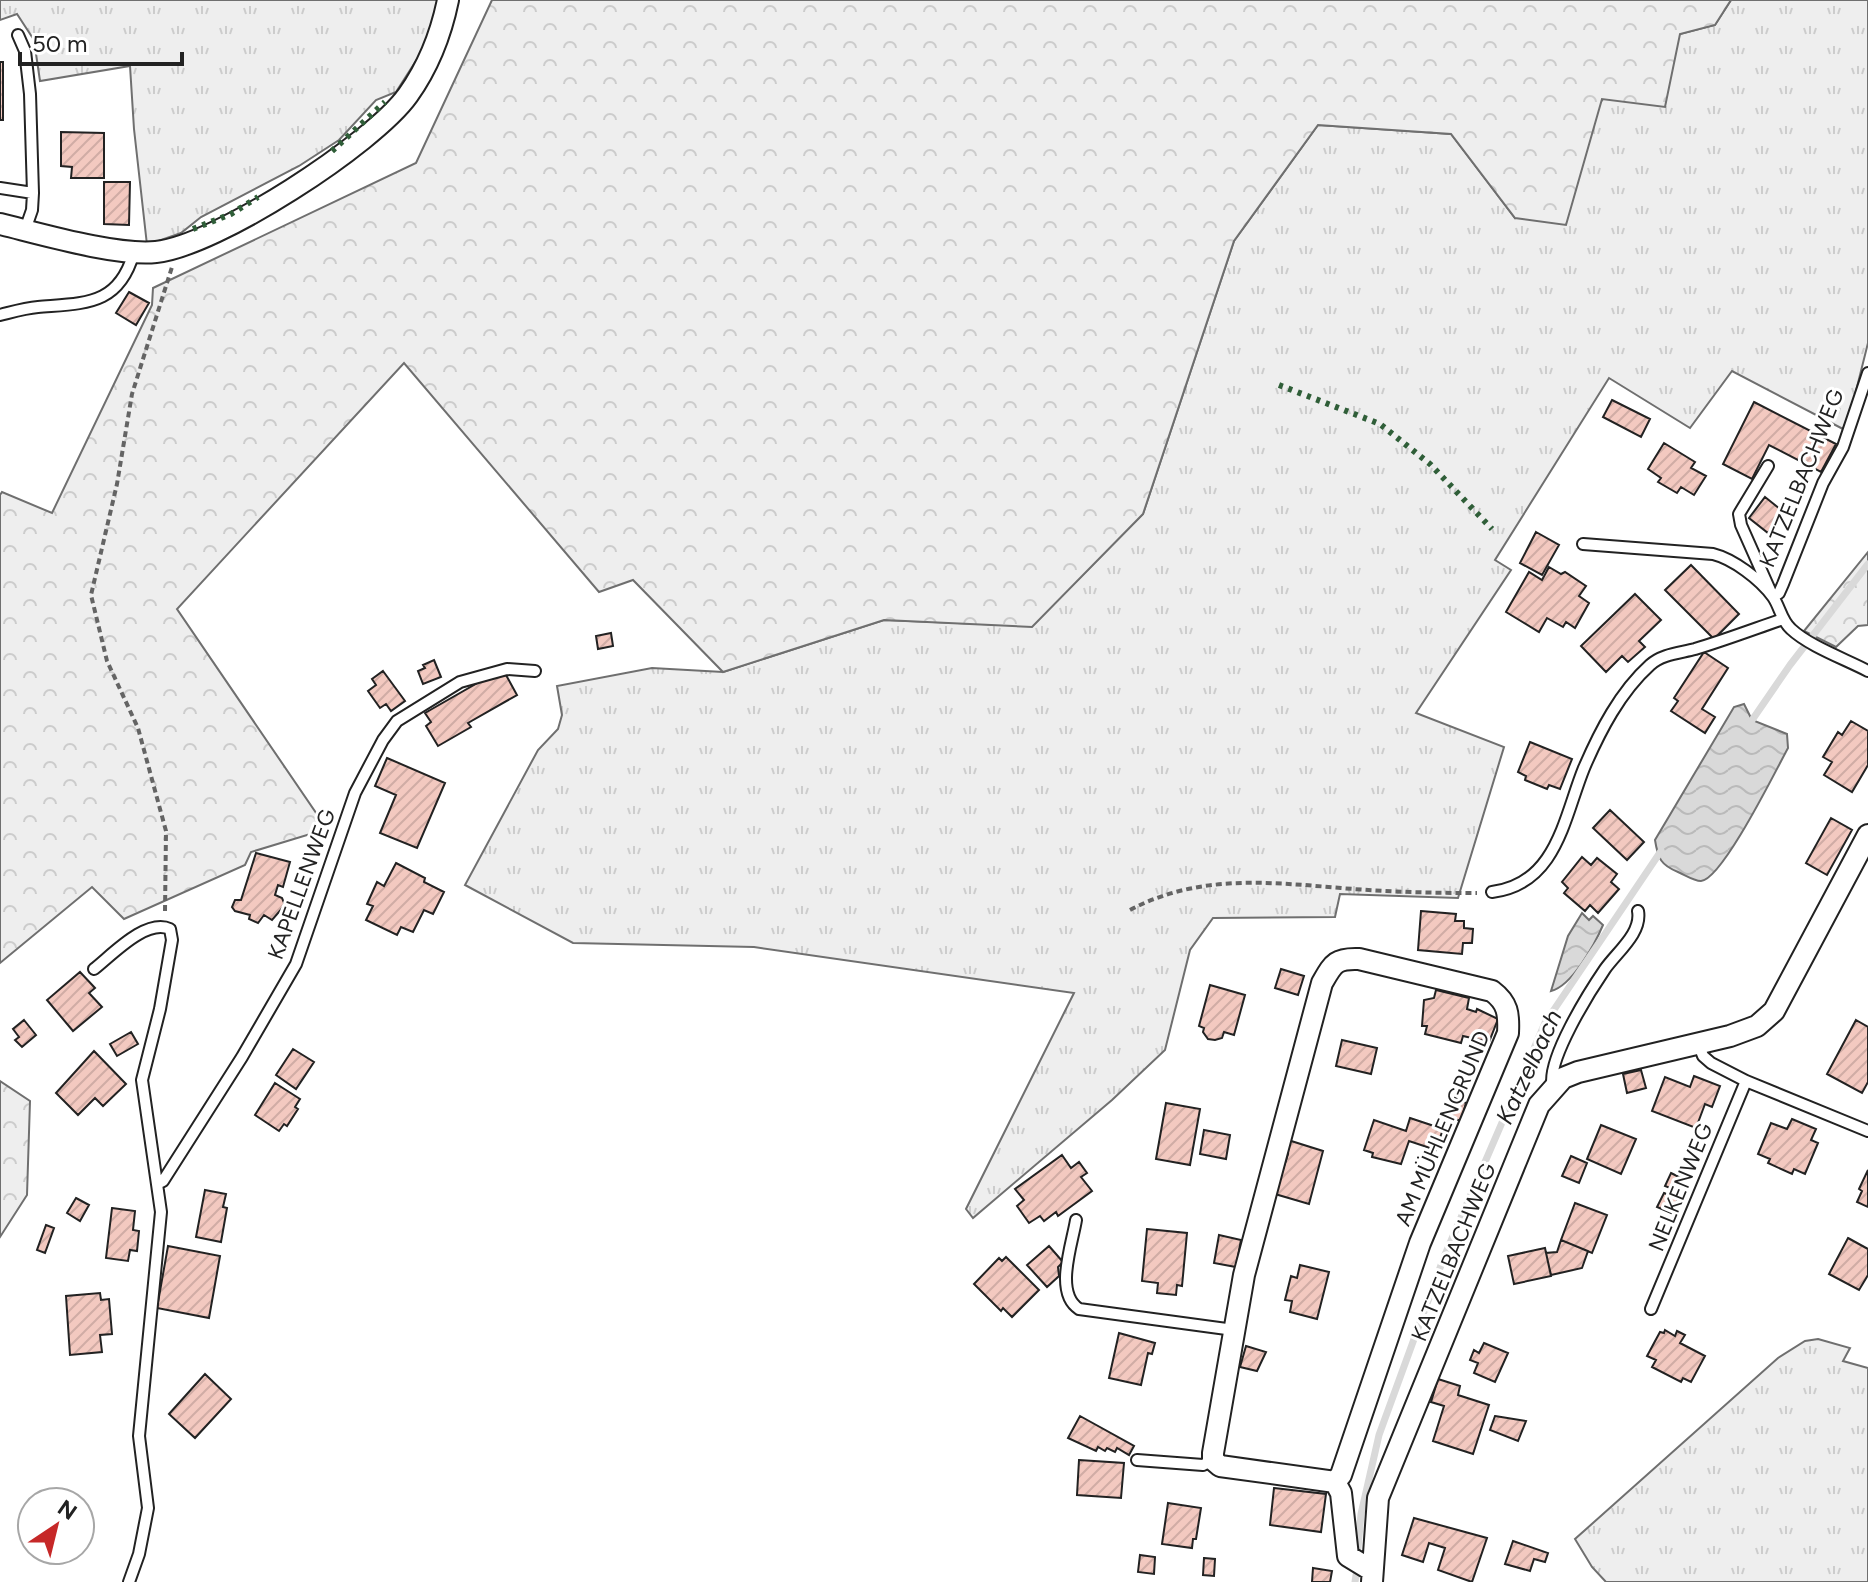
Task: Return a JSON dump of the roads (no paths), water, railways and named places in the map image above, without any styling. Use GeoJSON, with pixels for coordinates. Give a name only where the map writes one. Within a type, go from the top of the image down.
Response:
{"type":"FeatureCollection","features":[{"type":"Feature","properties":{"kind":"street"},"geometry":{"type":"LineString","coordinates":[[0,224],[134,252],[178,248],[252,213],[349,151],[407,98],[429,62],[448,0]]}},
{"type":"Feature","properties":{"kind":"street"},"geometry":{"type":"LineString","coordinates":[[1553,1087],[1563,1078],[1578,1072],[1730,1036],[1757,1026],[1774,1011],[1868,835]]}},
{"type":"Feature","properties":{"kind":"street","name":"AM MÜHLENGRUND"},"geometry":{"type":"LineString","coordinates":[[1213,1460],[1244,1275],[1322,983],[1332,965],[1344,958],[1359,959],[1492,991],[1504,1000],[1509,1015],[1508,1033],[1420,1243],[1341,1475],[1335,1482]]}},
{"type":"Feature","properties":{"kind":"street","name":"KATZELBACHWEG"},"geometry":{"type":"LineString","coordinates":[[1372,1576],[1378,1498],[1539,1105],[1553,1087]]}},
{"type":"Feature","properties":{"kind":"street"},"geometry":{"type":"LineString","coordinates":[[1213,1460],[1220,1466],[1335,1482],[1341,1493],[1348,1556],[1372,1576]]}},
{"type":"Feature","properties":{"kind":"lane"},"geometry":{"type":"LineString","coordinates":[[18,35],[25,51],[30,94],[33,193],[32,210],[25,230]]}},
{"type":"Feature","properties":{"kind":"lane"},"geometry":{"type":"LineString","coordinates":[[0,188],[33,193]]}},
{"type":"Feature","properties":{"kind":"lane"},"geometry":{"type":"LineString","coordinates":[[0,315],[37,307],[60,307],[109,294],[128,272],[134,252]]}},
{"type":"Feature","properties":{"kind":"lane","name":"KATZELBACHWEG"},"geometry":{"type":"LineString","coordinates":[[1773,597],[1779,593],[1823,483],[1843,447],[1868,373]]}},
{"type":"Feature","properties":{"kind":"lane"},"geometry":{"type":"LineString","coordinates":[[1768,466],[1739,514],[1773,597]]}},
{"type":"Feature","properties":{"kind":"lane","name":"KATZELBACHWEG"},"geometry":{"type":"LineString","coordinates":[[1583,544],[1713,554],[1739,566],[1773,597],[1783,619],[1798,635],[1868,671]]}},
{"type":"Feature","properties":{"kind":"lane"},"geometry":{"type":"LineString","coordinates":[[1492,892],[1520,885],[1547,859],[1566,825],[1585,768],[1603,729],[1622,696],[1653,662],[1783,619]]}},
{"type":"Feature","properties":{"kind":"lane","name":"KAPELLENWEG"},"geometry":{"type":"LineString","coordinates":[[157,1184],[163,1181],[242,1057],[296,964],[355,793],[383,740],[397,721],[460,682],[507,669],[535,671]]}},
{"type":"Feature","properties":{"kind":"lane"},"geometry":{"type":"LineString","coordinates":[[1553,1087],[1553,1067],[1571,1028],[1605,969],[1637,926],[1638,911]]}},
{"type":"Feature","properties":{"kind":"lane"},"geometry":{"type":"LineString","coordinates":[[94,969],[144,929],[165,926],[170,929],[172,940],[160,1009],[142,1080],[161,1212],[139,1436],[148,1508],[139,1554],[129,1582]]}},
{"type":"Feature","properties":{"kind":"lane"},"geometry":{"type":"LineString","coordinates":[[1698,1043],[1703,1056],[1711,1063],[1746,1081],[1868,1131]]}},
{"type":"Feature","properties":{"kind":"lane","name":"NELKENWEG"},"geometry":{"type":"LineString","coordinates":[[1651,1309],[1746,1081]]}},
{"type":"Feature","properties":{"kind":"lane"},"geometry":{"type":"LineString","coordinates":[[1076,1220],[1068,1272],[1067,1295],[1070,1304],[1079,1309],[1234,1330]]}},
{"type":"Feature","properties":{"kind":"lane"},"geometry":{"type":"LineString","coordinates":[[1137,1460],[1203,1465],[1213,1460]]}},
{"type":"Feature","properties":{"kind":"water"},"geometry":{"type":"Polygon","coordinates":[[[1744,704],[1752,720],[1787,734],[1788,748],[1722,863],[1710,876],[1701,881],[1695,880],[1664,864],[1655,840],[1734,707],[1744,704]]]}},
{"type":"Feature","properties":{"kind":"water"},"geometry":{"type":"Polygon","coordinates":[[[1582,913],[1589,920],[1593,916],[1603,925],[1575,973],[1551,991],[1568,936],[1582,913]]]}},
{"type":"Feature","properties":{"kind":"waterway","name":"Katzelbach"},"geometry":{"type":"LineString","coordinates":[[1748,726],[1790,665],[1868,564]]}},
{"type":"Feature","properties":{"kind":"waterway","name":"Katzelbach"},"geometry":{"type":"LineString","coordinates":[[1358,1548],[1361,1514],[1379,1435],[1444,1257],[1545,1023],[1661,851]]}},
{"type":"Feature","properties":{"kind":"waterway","name":"Katzelbach"},"geometry":{"type":"LineString","coordinates":[[1355,1582],[1356,1575]]}}]}
